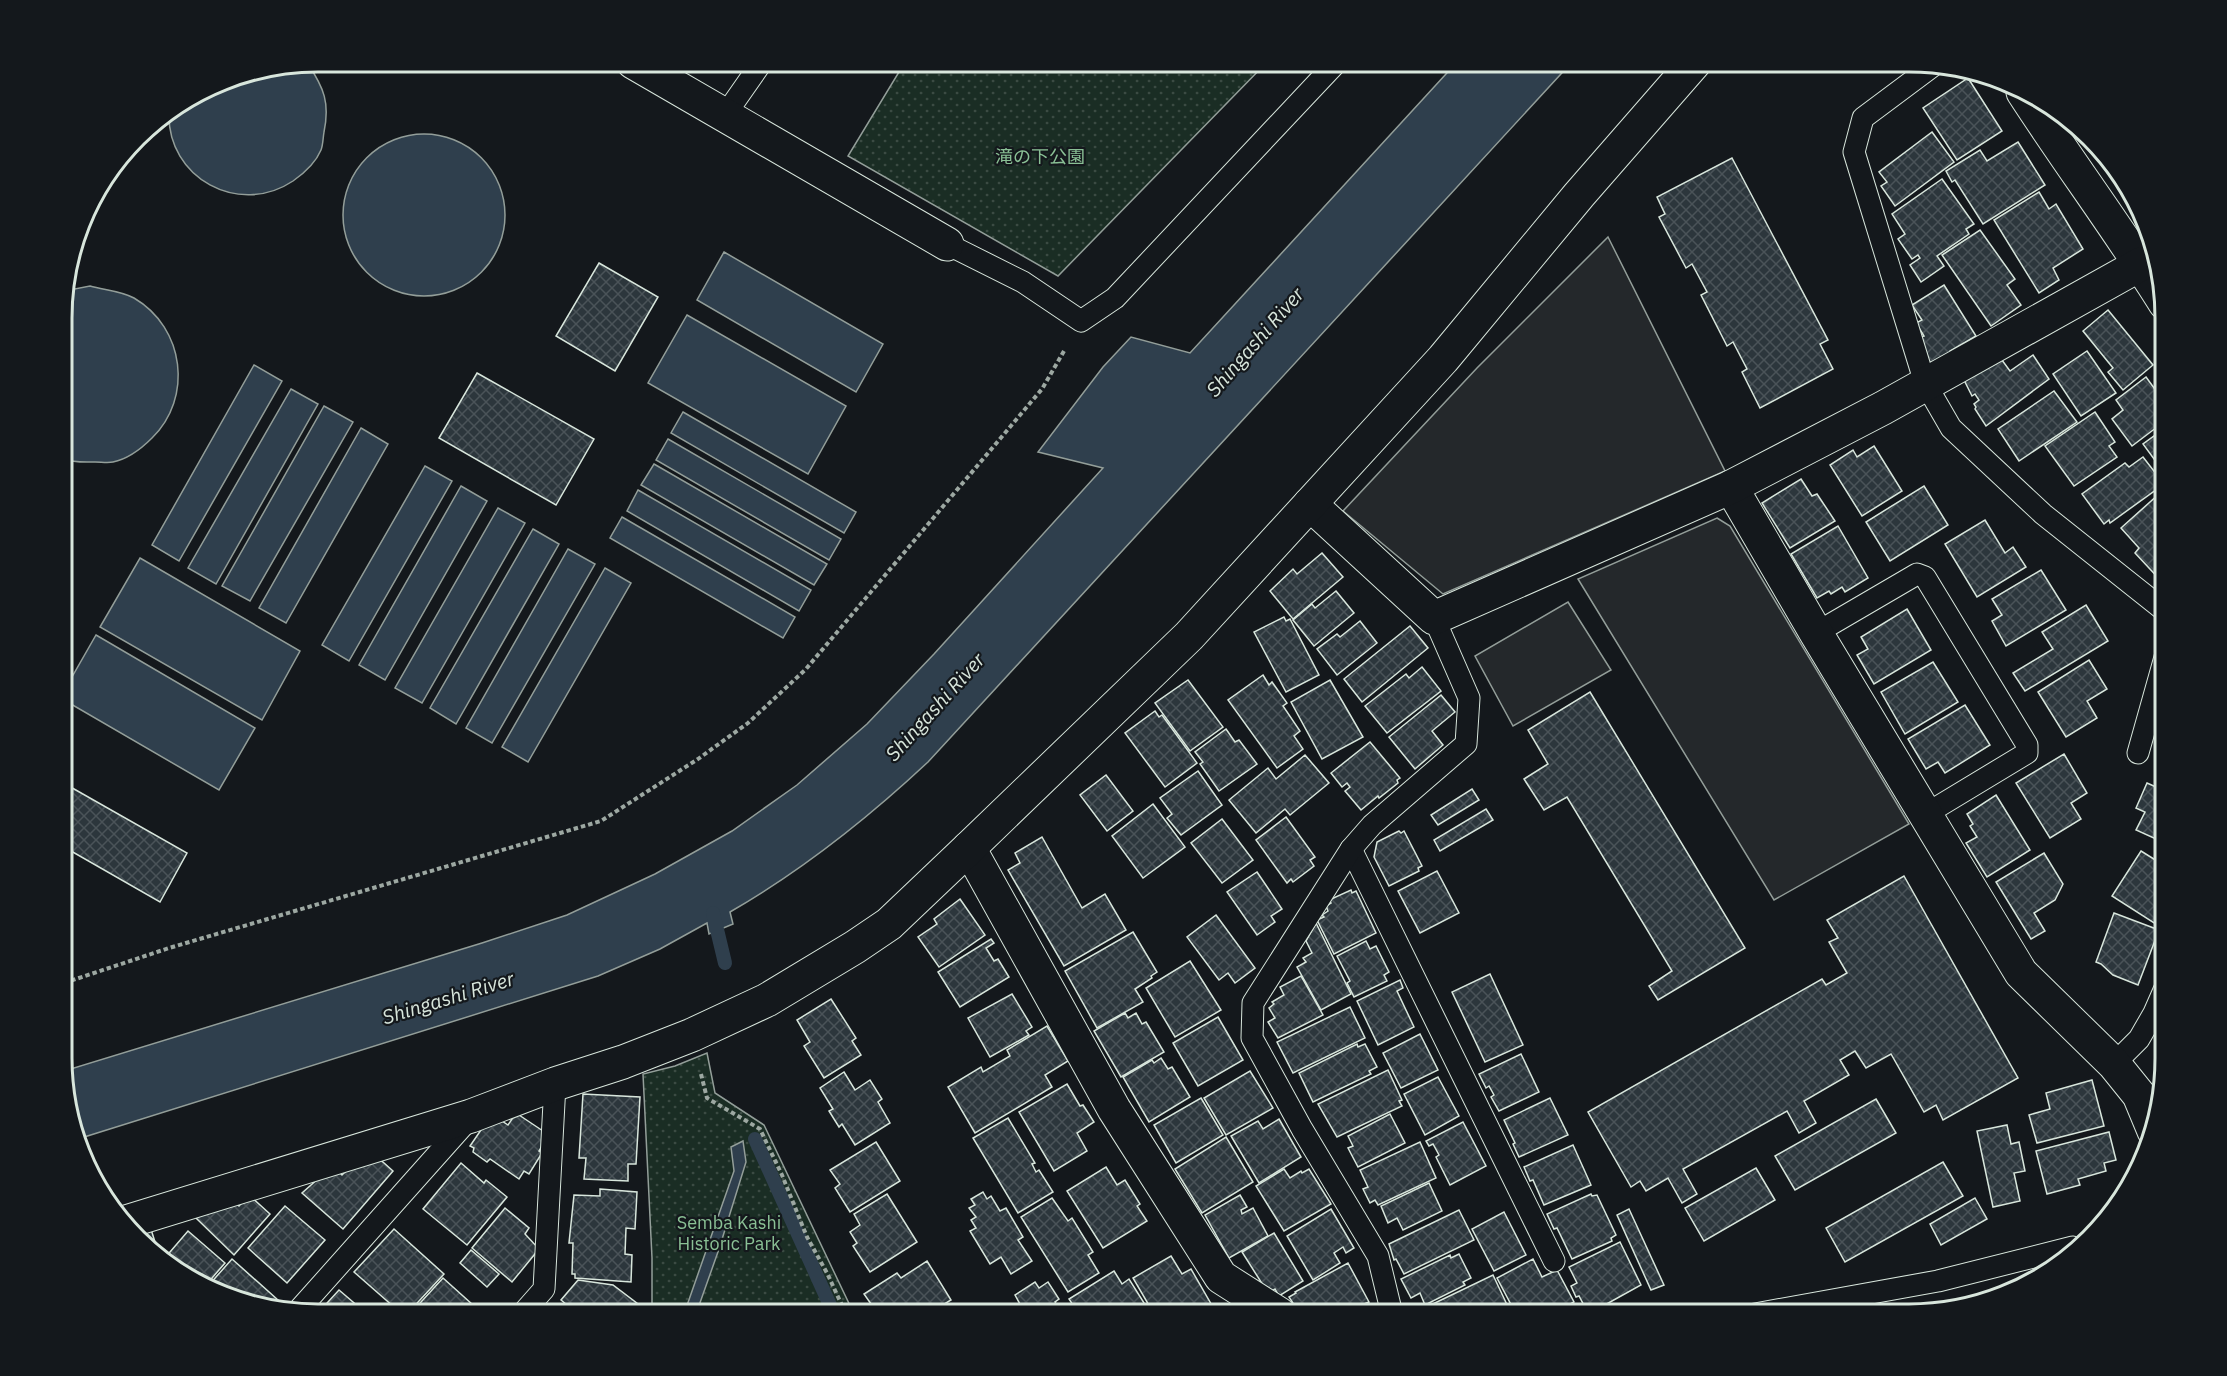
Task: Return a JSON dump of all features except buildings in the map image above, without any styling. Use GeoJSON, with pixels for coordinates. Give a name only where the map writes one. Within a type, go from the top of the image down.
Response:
{"type":"FeatureCollection","features":[{"type":"Feature","properties":{"kind":"street"},"geometry":{"type":"LineString","coordinates":[[650,72],[947,244]]}},
{"type":"Feature","properties":{"kind":"street"},"geometry":{"type":"LineString","coordinates":[[133,1220],[471,1116],[692,1035],[767,1000],[889,924],[1189,636],[1443,359],[1579,195],[1686,72]]}},
{"type":"Feature","properties":{"kind":"street"},"geometry":{"type":"LineString","coordinates":[[1310,504],[1434,618],[1731,487],[1883,408],[1925,383],[2148,269],[2067,160],[2031,104]]}},
{"type":"Feature","properties":{"kind":"street"},"geometry":{"type":"LineString","coordinates":[[1731,487],[1816,633],[2021,973],[2114,1064],[2139,1095],[2148,1116]]}},
{"type":"Feature","properties":{"kind":"street"},"geometry":{"type":"LineString","coordinates":[[969,848],[1114,1108],[1221,1277],[1263,1304]]}},
{"type":"Feature","properties":{"kind":"lane"},"geometry":{"type":"LineString","coordinates":[[725,115],[755,72]]}},
{"type":"Feature","properties":{"kind":"lane"},"geometry":{"type":"LineString","coordinates":[[947,244],[1023,282],[1081,321],[1115,298],[1328,72]]}},
{"type":"Feature","properties":{"kind":"lane"},"geometry":{"type":"LineString","coordinates":[[1923,73],[1863,118],[1854,152],[1925,383],[1951,428],[2043,513],[2155,603]]}},
{"type":"Feature","properties":{"kind":"lane"},"geometry":{"type":"LineString","coordinates":[[1816,633],[1917,574],[1925,577],[2027,745],[2027,753],[1926,814]]}},
{"type":"Feature","properties":{"kind":"lane"},"geometry":{"type":"LineString","coordinates":[[1390,1304],[1378,1256],[1302,1129],[1252,1038],[1253,1003],[1351,849],[1372,825],[1466,744],[1468,698],[1434,618]]}},
{"type":"Feature","properties":{"kind":"lane"},"geometry":{"type":"LineString","coordinates":[[2138,753],[2155,693]]}},
{"type":"Feature","properties":{"kind":"lane"},"geometry":{"type":"LineString","coordinates":[[1351,849],[1554,1261]]}},
{"type":"Feature","properties":{"kind":"lane"},"geometry":{"type":"LineString","coordinates":[[2114,1064],[2139,1039],[2155,1011]]}},
{"type":"Feature","properties":{"kind":"lane"},"geometry":{"type":"LineString","coordinates":[[531,1304],[544,1289],[555,1084]]}},
{"type":"Feature","properties":{"kind":"lane"},"geometry":{"type":"LineString","coordinates":[[305,1303],[471,1116]]}},
{"type":"Feature","properties":{"kind":"lane"},"geometry":{"type":"LineString","coordinates":[[1810,1304],[1938,1281],[2063,1249]]}},
{"type":"Feature","properties":{"kind":"path"},"geometry":{"type":"LineString","coordinates":[[72,980],[169,948],[601,821],[698,759],[748,723],[806,669],[1042,389],[1081,321]]}},
{"type":"Feature","properties":{"kind":"path"},"geometry":{"type":"LineString","coordinates":[[692,1035],[707,1098],[760,1130],[782,1175],[807,1237],[841,1304]]}},
{"type":"Feature","properties":{"kind":"green space","name":"滝の下公園"},"geometry":{"type":"Polygon","coordinates":[[[899,72],[1257,72],[1058,276],[848,156],[899,72]]]}},
{"type":"Feature","properties":{"kind":"green space","name":"Semba Kashi Historic Park"},"geometry":{"type":"Polygon","coordinates":[[[707,1053],[715,1093],[764,1125],[849,1304],[652,1304],[643,1074],[675,1066],[707,1053]]]}},
{"type":"Feature","properties":{"kind":"shaded area"},"geometry":{"type":"Polygon","coordinates":[[[1608,237],[1725,471],[1443,594],[1343,511],[1477,368],[1608,237]]]}},
{"type":"Feature","properties":{"kind":"shaded area"},"geometry":{"type":"Polygon","coordinates":[[[1717,518],[1730,526],[1909,824],[1774,900],[1578,579],[1717,518]]]}},
{"type":"Feature","properties":{"kind":"shaded area"},"geometry":{"type":"Polygon","coordinates":[[[1568,602],[1611,670],[1513,726],[1475,656],[1568,602]]]}},
{"type":"Feature","properties":{"kind":"water"},"geometry":{"type":"Polygon","coordinates":[[[313,72],[322,88],[326,104],[326,122],[321,150],[305,171],[293,181],[272,191],[251,195],[230,192],[210,185],[193,173],[180,156],[172,136],[170,122],[209,97],[239,85],[286,74],[313,72]]]}},
{"type":"Feature","properties":{"kind":"water","name":"Shingashi River"},"geometry":{"type":"Polygon","coordinates":[[[1448,72],[1563,72],[928,762],[834,843],[783,879],[730,912],[733,924],[709,934],[707,923],[660,949],[598,976],[85,1137],[74,1090],[73,1068],[567,915],[655,874],[732,831],[797,785],[867,724],[934,654],[1103,468],[1038,452],[1103,367],[1131,337],[1190,353],[1448,72]]]}},
{"type":"Feature","properties":{"kind":"water"},"geometry":{"type":"Polygon","coordinates":[[[424,134],[455,141],[469,148],[481,158],[491,170],[498,184],[505,215],[498,246],[491,260],[481,272],[469,282],[455,289],[424,296],[393,289],[379,282],[367,272],[357,260],[350,246],[343,215],[350,184],[357,170],[367,158],[379,148],[393,141],[424,134]]]}},
{"type":"Feature","properties":{"kind":"water"},"geometry":{"type":"Polygon","coordinates":[[[724,252],[883,344],[856,392],[697,300],[724,252]]]}},
{"type":"Feature","properties":{"kind":"water"},"geometry":{"type":"Polygon","coordinates":[[[90,286],[134,298],[151,311],[164,327],[173,345],[178,364],[178,384],[174,403],[165,422],[152,438],[119,461],[72,461],[74,289],[90,286]]]}},
{"type":"Feature","properties":{"kind":"water"},"geometry":{"type":"Polygon","coordinates":[[[687,315],[846,406],[808,474],[648,383],[687,315]]]}},
{"type":"Feature","properties":{"kind":"water"},"geometry":{"type":"Polygon","coordinates":[[[254,365],[282,381],[179,561],[152,545],[254,365]]]}},
{"type":"Feature","properties":{"kind":"water"},"geometry":{"type":"Polygon","coordinates":[[[291,389],[318,404],[216,584],[188,568],[291,389]]]}},
{"type":"Feature","properties":{"kind":"water"},"geometry":{"type":"Polygon","coordinates":[[[324,406],[353,422],[250,601],[222,586],[324,406]]]}},
{"type":"Feature","properties":{"kind":"water"},"geometry":{"type":"Polygon","coordinates":[[[683,412],[856,512],[844,533],[671,433],[683,412]]]}},
{"type":"Feature","properties":{"kind":"water"},"geometry":{"type":"Polygon","coordinates":[[[361,428],[388,444],[286,623],[259,608],[361,428]]]}},
{"type":"Feature","properties":{"kind":"water"},"geometry":{"type":"Polygon","coordinates":[[[668,439],[841,539],[829,560],[656,460],[668,439]]]}},
{"type":"Feature","properties":{"kind":"water"},"geometry":{"type":"Polygon","coordinates":[[[654,464],[827,564],[814,585],[641,485],[654,464]]]}},
{"type":"Feature","properties":{"kind":"water"},"geometry":{"type":"Polygon","coordinates":[[[425,466],[452,481],[349,661],[322,645],[425,466]]]}},
{"type":"Feature","properties":{"kind":"water"},"geometry":{"type":"Polygon","coordinates":[[[461,486],[487,501],[385,680],[359,665],[461,486]]]}},
{"type":"Feature","properties":{"kind":"water"},"geometry":{"type":"Polygon","coordinates":[[[638,490],[811,590],[799,611],[627,511],[638,490]]]}},
{"type":"Feature","properties":{"kind":"water"},"geometry":{"type":"Polygon","coordinates":[[[498,508],[525,523],[422,703],[395,688],[498,508]]]}},
{"type":"Feature","properties":{"kind":"water"},"geometry":{"type":"Polygon","coordinates":[[[622,517],[795,617],[783,638],[610,538],[622,517]]]}},
{"type":"Feature","properties":{"kind":"water"},"geometry":{"type":"Polygon","coordinates":[[[533,529],[559,544],[456,724],[430,708],[533,529]]]}},
{"type":"Feature","properties":{"kind":"water"},"geometry":{"type":"Polygon","coordinates":[[[568,549],[595,564],[492,743],[466,728],[568,549]]]}},
{"type":"Feature","properties":{"kind":"water"},"geometry":{"type":"Polygon","coordinates":[[[140,558],[300,651],[262,720],[100,627],[140,558]]]}},
{"type":"Feature","properties":{"kind":"water"},"geometry":{"type":"Polygon","coordinates":[[[605,568],[631,583],[528,762],[502,747],[605,568]]]}},
{"type":"Feature","properties":{"kind":"water"},"geometry":{"type":"Polygon","coordinates":[[[96,635],[255,728],[219,790],[72,705],[72,677],[96,635]]]}},
{"type":"Feature","properties":{"kind":"water"},"geometry":{"type":"Polygon","coordinates":[[[743,1141],[746,1162],[700,1304],[687,1304],[734,1171],[731,1147],[743,1141]]]}},
{"type":"Feature","properties":{"kind":"waterway"},"geometry":{"type":"LineString","coordinates":[[713,913],[725,963]]}},
{"type":"Feature","properties":{"kind":"waterway"},"geometry":{"type":"LineString","coordinates":[[755,1139],[829,1304]]}}]}
